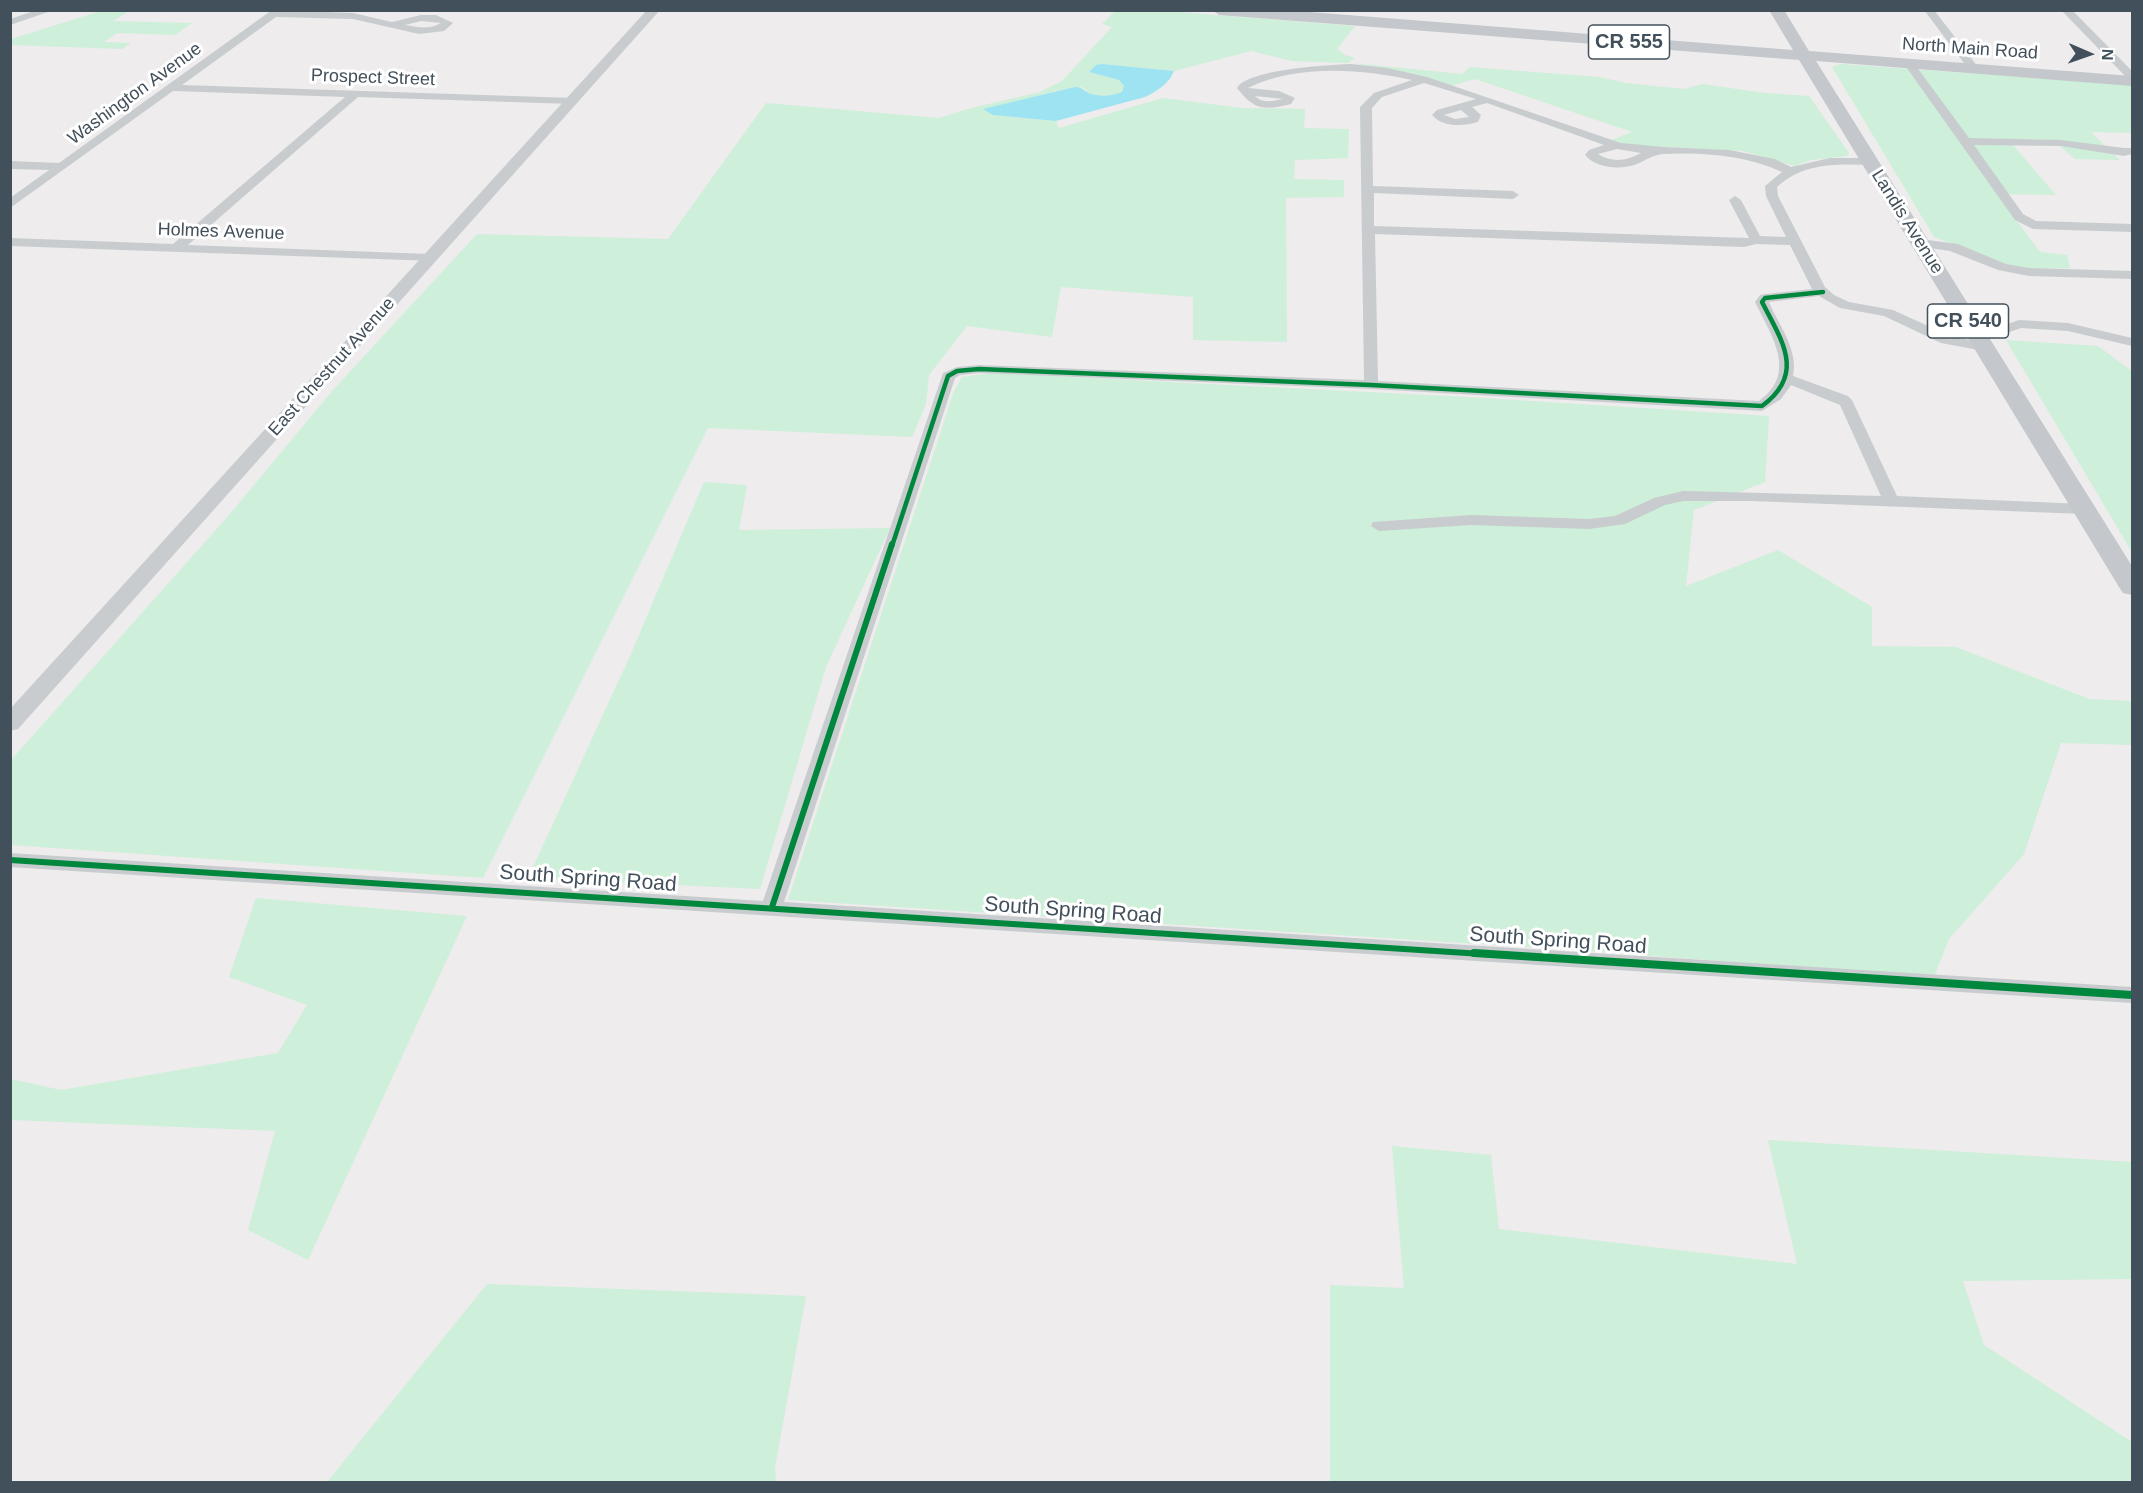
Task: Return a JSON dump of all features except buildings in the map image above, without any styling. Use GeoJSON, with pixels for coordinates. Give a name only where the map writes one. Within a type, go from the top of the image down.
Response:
{"type":"FeatureCollection","features":[{"type":"Feature","properties":{"kind":"main road","name":"CR 555"},"geometry":{"type":"LineString","coordinates":[[1219,10],[1804,56]]}},
{"type":"Feature","properties":{"kind":"main road","name":"Landis Avenue"},"geometry":{"type":"LineString","coordinates":[[1776,10],[2133,587]]}},
{"type":"Feature","properties":{"kind":"main road","name":"North Main Road"},"geometry":{"type":"LineString","coordinates":[[1804,56],[2133,79]]}},
{"type":"Feature","properties":{"kind":"street"},"geometry":{"type":"LineString","coordinates":[[10,22],[49,10]]}},
{"type":"Feature","properties":{"kind":"street","name":"East Chestnut Avenue"},"geometry":{"type":"LineString","coordinates":[[10,724],[654,10]]}},
{"type":"Feature","properties":{"kind":"street"},"geometry":{"type":"LineString","coordinates":[[1929,10],[1974,69]]}},
{"type":"Feature","properties":{"kind":"street"},"geometry":{"type":"LineString","coordinates":[[2066,10],[2133,79]]}},
{"type":"Feature","properties":{"kind":"street"},"geometry":{"type":"LineString","coordinates":[[276,12],[353,16],[393,25]]}},
{"type":"Feature","properties":{"kind":"street","name":"Washington Avenue"},"geometry":{"type":"LineString","coordinates":[[10,204],[276,12]]}},
{"type":"Feature","properties":{"kind":"street"},"geometry":{"type":"LineString","coordinates":[[1909,64],[2019,217],[2033,225],[2127,228],[2133,240]]}},
{"type":"Feature","properties":{"kind":"street"},"geometry":{"type":"LineString","coordinates":[[1247,92],[1242,88],[1246,84],[1307,68],[1363,69],[1422,80],[1482,95],[1579,132],[1610,133]]}},
{"type":"Feature","properties":{"kind":"street"},"geometry":{"type":"LineString","coordinates":[[1371,385],[1366,114],[1369,102],[1378,95],[1422,80]]}},
{"type":"Feature","properties":{"kind":"street","name":"Prospect Street"},"geometry":{"type":"LineString","coordinates":[[171,88],[573,101]]}},
{"type":"Feature","properties":{"kind":"street"},"geometry":{"type":"LineString","coordinates":[[1463,106],[1482,95],[1497,93],[1662,152]]}},
{"type":"Feature","properties":{"kind":"street"},"geometry":{"type":"LineString","coordinates":[[177,248],[355,94]]}},
{"type":"Feature","properties":{"kind":"street"},"geometry":{"type":"LineString","coordinates":[[1579,132],[1610,133]]}},
{"type":"Feature","properties":{"kind":"street"},"geometry":{"type":"LineString","coordinates":[[1610,133],[1591,155],[1599,160],[1621,164],[1636,161],[1645,154],[1662,152],[1747,155],[1773,161],[1790,171]]}},
{"type":"Feature","properties":{"kind":"street"},"geometry":{"type":"LineString","coordinates":[[1966,141],[2061,143],[2130,155]]}},
{"type":"Feature","properties":{"kind":"street"},"geometry":{"type":"LineString","coordinates":[[1869,161],[1827,162],[1790,171],[1771,186],[1772,196],[1795,241],[1823,292],[1829,298],[1845,305],[1896,316],[1946,340],[1979,339],[2019,324],[2068,327],[2133,342]]}},
{"type":"Feature","properties":{"kind":"street"},"geometry":{"type":"LineString","coordinates":[[10,165],[62,166]]}},
{"type":"Feature","properties":{"kind":"street"},"geometry":{"type":"LineString","coordinates":[[1368,189],[1513,195]]}},
{"type":"Feature","properties":{"kind":"street"},"geometry":{"type":"LineString","coordinates":[[1735,200],[1756,240]]}},
{"type":"Feature","properties":{"kind":"street"},"geometry":{"type":"LineString","coordinates":[[1369,230],[1744,243],[1756,240],[1795,241]]}},
{"type":"Feature","properties":{"kind":"street","name":"Holmes Avenue"},"geometry":{"type":"LineString","coordinates":[[10,242],[430,258]]}},
{"type":"Feature","properties":{"kind":"street"},"geometry":{"type":"LineString","coordinates":[[1920,243],[1953,247],[2003,267],[2029,272],[2133,275]]}},
{"type":"Feature","properties":{"kind":"street"},"geometry":{"type":"LineString","coordinates":[[771,907],[948,376],[957,371],[979,369],[1371,385],[1762,406],[1772,400],[1788,371],[1787,354],[1762,302],[1766,298],[1823,292]]}},
{"type":"Feature","properties":{"kind":"street"},"geometry":{"type":"LineString","coordinates":[[1785,378],[1843,399],[1847,403],[1892,501]]}},
{"type":"Feature","properties":{"kind":"street"},"geometry":{"type":"LineString","coordinates":[[1378,526],[1471,520],[1588,524],[1619,519],[1660,501],[1683,496],[1752,496],[2084,509]]}},
{"type":"Feature","properties":{"kind":"street","name":"South Spring Road"},"geometry":{"type":"LineString","coordinates":[[10,860],[2133,995]]}},
{"type":"Feature","properties":{"kind":"green space"},"geometry":{"type":"Polygon","coordinates":[[[104,10],[129,11],[113,21],[192,23],[175,35],[117,33],[104,42],[131,43],[122,49],[11,45],[11,39],[104,10]]]}},
{"type":"Feature","properties":{"kind":"green space"},"geometry":{"type":"Polygon","coordinates":[[[1118,11],[1165,11],[1355,26],[1337,49],[1355,58],[1348,63],[1292,61],[1251,51],[1174,71],[1102,64],[1089,72],[1119,80],[1124,86],[1122,92],[1101,96],[1086,91],[1082,87],[1056,91],[993,115],[1056,121],[1059,128],[1163,98],[1242,108],[1305,109],[1304,128],[1349,129],[1348,158],[1295,160],[1294,179],[1344,180],[1344,197],[1286,198],[1287,342],[1193,340],[1193,297],[1061,287],[1052,337],[967,326],[929,375],[926,404],[912,437],[708,428],[483,878],[11,845],[11,760],[230,514],[333,390],[477,234],[668,239],[766,103],[939,118],[1040,92],[1062,81],[1112,27],[1102,24],[1118,11]]]}},
{"type":"Feature","properties":{"kind":"green space"},"geometry":{"type":"Polygon","coordinates":[[[1352,63],[1462,74],[1470,67],[1599,77],[1626,83],[1684,89],[1702,84],[1765,93],[1809,96],[1849,153],[1847,156],[1811,160],[1795,166],[1743,151],[1629,145],[1609,141],[1632,132],[1475,79],[1451,86],[1409,74],[1352,63]]]}},
{"type":"Feature","properties":{"kind":"green space"},"geometry":{"type":"Polygon","coordinates":[[[1841,64],[2132,85],[2132,133],[2091,132],[2120,160],[2075,159],[2053,140],[2008,139],[2056,195],[1997,194],[2040,252],[2067,255],[2070,268],[2019,269],[1934,237],[1832,67],[1841,64]]]}},
{"type":"Feature","properties":{"kind":"green space"},"geometry":{"type":"Polygon","coordinates":[[[2006,340],[2098,346],[2132,371],[2132,552],[2006,340]]]}},
{"type":"Feature","properties":{"kind":"green space"},"geometry":{"type":"Polygon","coordinates":[[[990,373],[1467,397],[1769,416],[1765,482],[1694,510],[1686,586],[1778,550],[1872,607],[1872,646],[1956,647],[2089,699],[2132,701],[2132,745],[2061,743],[2024,854],[1949,939],[1934,977],[1573,950],[788,900],[954,391],[962,377],[990,373]]]}},
{"type":"Feature","properties":{"kind":"green space"},"geometry":{"type":"Polygon","coordinates":[[[704,482],[747,485],[739,530],[890,528],[826,667],[760,889],[528,878],[630,656],[704,482]]]}},
{"type":"Feature","properties":{"kind":"green space"},"geometry":{"type":"Polygon","coordinates":[[[256,898],[467,916],[308,1260],[248,1230],[275,1131],[11,1120],[11,1079],[61,1090],[278,1053],[307,1005],[229,977],[256,898]]]}},
{"type":"Feature","properties":{"kind":"green space"},"geometry":{"type":"Polygon","coordinates":[[[1768,1140],[2132,1162],[2132,1279],[1963,1281],[1984,1345],[2132,1442],[2132,1482],[1330,1482],[1330,1285],[1404,1288],[1392,1146],[1491,1155],[1499,1229],[1797,1264],[1768,1140]]]}},
{"type":"Feature","properties":{"kind":"green space"},"geometry":{"type":"Polygon","coordinates":[[[487,1284],[806,1296],[775,1468],[776,1482],[327,1482],[487,1284]]]}},
{"type":"Feature","properties":{"kind":"water"},"geometry":{"type":"Polygon","coordinates":[[[1096,65],[1174,71],[1166,83],[1145,97],[1056,121],[993,115],[983,109],[1075,87],[1100,96],[1122,92],[1124,86],[1119,80],[1089,72],[1096,65]]]}},
{"type":"Feature","properties":{"kind":"cycle path"},"geometry":{"type":"LineString","coordinates":[[772,907],[948,376],[957,371],[979,369],[1371,385],[1762,406],[1776,396],[1784,384],[1787,371],[1782,343],[1762,302],[1765,298],[1823,292]]}},
{"type":"Feature","properties":{"kind":"cycle path"},"geometry":{"type":"LineString","coordinates":[[10,860],[2132,995]]}}]}
